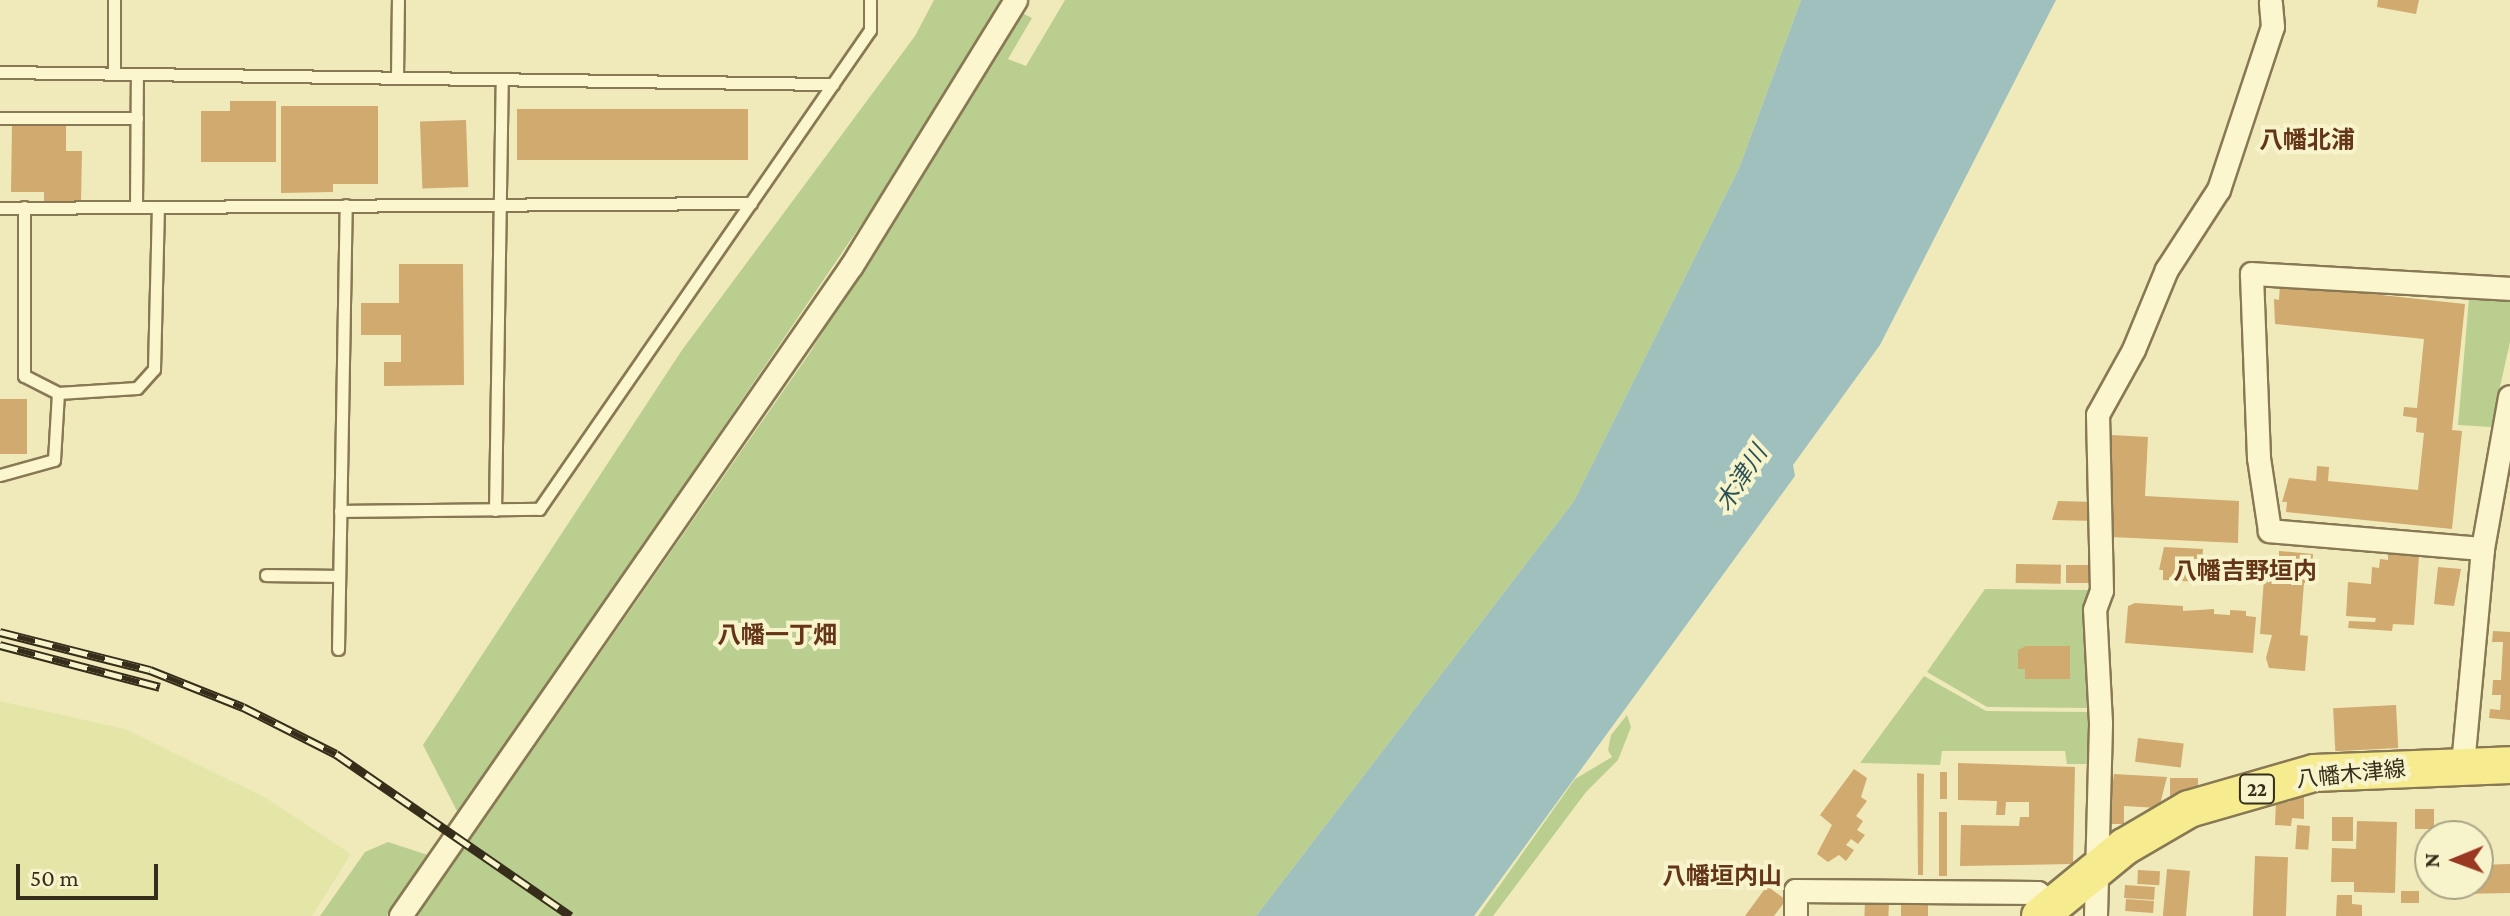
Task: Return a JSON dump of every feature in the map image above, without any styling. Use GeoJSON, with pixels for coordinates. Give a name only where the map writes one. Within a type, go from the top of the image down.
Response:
{"type":"FeatureCollection","features":[{"type":"Feature","properties":{"kind":"main road","name":"八幡木津線"},"geometry":{"type":"LineString","coordinates":[[2046,909],[2096,867],[2189,809],[2314,773],[2510,765]]}},
{"type":"Feature","properties":{"kind":"street"},"geometry":{"type":"LineString","coordinates":[[401,916],[852,266],[1016,0]]}},
{"type":"Feature","properties":{"kind":"street"},"geometry":{"type":"LineString","coordinates":[[2096,916],[2101,723],[2095,610],[2102,591],[2098,415],[2134,350],[2167,270],[2219,190],[2273,27],[2271,3]]}},
{"type":"Feature","properties":{"kind":"street"},"geometry":{"type":"LineString","coordinates":[[2483,549],[2270,531],[2259,458],[2252,274],[2510,289]]}},
{"type":"Feature","properties":{"kind":"street"},"geometry":{"type":"LineString","coordinates":[[2463,765],[2483,549],[2510,397]]}},
{"type":"Feature","properties":{"kind":"street"},"geometry":{"type":"LineString","coordinates":[[1796,916],[1796,891],[2038,893],[2046,909]]}},
{"type":"Feature","properties":{"kind":"lane"},"geometry":{"type":"LineString","coordinates":[[114,0],[114,74]]}},
{"type":"Feature","properties":{"kind":"lane"},"geometry":{"type":"LineString","coordinates":[[397,78],[398,0]]}},
{"type":"Feature","properties":{"kind":"lane"},"geometry":{"type":"LineString","coordinates":[[340,511],[539,509],[870,30],[870,0]]}},
{"type":"Feature","properties":{"kind":"lane"},"geometry":{"type":"LineString","coordinates":[[0,72],[833,84]]}},
{"type":"Feature","properties":{"kind":"lane"},"geometry":{"type":"LineString","coordinates":[[136,207],[137,74]]}},
{"type":"Feature","properties":{"kind":"lane"},"geometry":{"type":"LineString","coordinates":[[495,510],[502,80]]}},
{"type":"Feature","properties":{"kind":"lane"},"geometry":{"type":"LineString","coordinates":[[0,118],[137,118]]}},
{"type":"Feature","properties":{"kind":"lane"},"geometry":{"type":"LineString","coordinates":[[0,208],[751,203]]}},
{"type":"Feature","properties":{"kind":"lane"},"geometry":{"type":"LineString","coordinates":[[338,649],[346,205]]}},
{"type":"Feature","properties":{"kind":"lane"},"geometry":{"type":"LineString","coordinates":[[24,207],[24,376],[58,393],[137,388],[154,369],[158,207]]}},
{"type":"Feature","properties":{"kind":"lane"},"geometry":{"type":"LineString","coordinates":[[0,475],[54,460],[58,393]]}},
{"type":"Feature","properties":{"kind":"lane"},"geometry":{"type":"LineString","coordinates":[[266,575],[339,576]]}},
{"type":"Feature","properties":{"kind":"green space"},"geometry":{"type":"Polygon","coordinates":[[[934,0],[1001,0],[912,150],[459,815],[423,745],[682,350],[915,36],[934,0]]]}},
{"type":"Feature","properties":{"kind":"green space"},"geometry":{"type":"Polygon","coordinates":[[[1065,0],[1801,0],[1739,168],[1574,501],[1256,916],[417,916],[809,354],[1022,13],[1032,18],[1008,59],[1026,66],[1065,0]]]}},
{"type":"Feature","properties":{"kind":"green space"},"geometry":{"type":"Polygon","coordinates":[[[2469,299],[2510,300],[2510,342],[2491,427],[2458,425],[2469,299]]]}},
{"type":"Feature","properties":{"kind":"green space"},"geometry":{"type":"Polygon","coordinates":[[[1985,589],[2088,590],[2092,708],[1987,707],[1927,672],[1985,589]]]}},
{"type":"Feature","properties":{"kind":"green space"},"geometry":{"type":"Polygon","coordinates":[[[1924,676],[1986,711],[2092,712],[2091,764],[2067,764],[2065,751],[1942,751],[1940,765],[1860,763],[1924,676]]]}},
{"type":"Feature","properties":{"kind":"green space"},"geometry":{"type":"Polygon","coordinates":[[[0,701],[125,729],[266,798],[351,854],[312,916],[0,916],[0,701]]]}},
{"type":"Feature","properties":{"kind":"green space"},"geometry":{"type":"Polygon","coordinates":[[[1627,715],[1631,727],[1618,760],[1586,792],[1493,916],[1478,916],[1575,779],[1612,757],[1608,750],[1611,735],[1627,715]]]}},
{"type":"Feature","properties":{"kind":"green space"},"geometry":{"type":"Polygon","coordinates":[[[388,842],[431,856],[387,916],[320,916],[365,852],[388,842]]]}},
{"type":"Feature","properties":{"kind":"water","name":"木津川"},"geometry":{"type":"Polygon","coordinates":[[[1801,0],[2056,0],[1880,345],[1793,465],[1795,476],[1474,916],[1256,916],[1574,501],[1739,168],[1801,0]]]}},
{"type":"Feature","properties":{"kind":"building"},"geometry":{"type":"Polygon","coordinates":[[[2378,0],[2419,0],[2416,14],[2377,7],[2378,0]]]}},
{"type":"Feature","properties":{"kind":"building"},"geometry":{"type":"Polygon","coordinates":[[[230,101],[276,101],[276,162],[201,162],[201,111],[230,111],[230,101]]]}},
{"type":"Feature","properties":{"kind":"building"},"geometry":{"type":"Polygon","coordinates":[[[281,106],[378,106],[378,184],[333,184],[333,192],[281,193],[281,106]]]}},
{"type":"Feature","properties":{"kind":"building"},"geometry":{"type":"Polygon","coordinates":[[[517,109],[748,109],[748,160],[517,160],[517,109]]]}},
{"type":"Feature","properties":{"kind":"building"},"geometry":{"type":"Polygon","coordinates":[[[466,120],[468,187],[422,189],[420,122],[466,120]]]}},
{"type":"Feature","properties":{"kind":"building"},"geometry":{"type":"Polygon","coordinates":[[[12,124],[66,125],[66,151],[82,151],[81,203],[44,203],[44,192],[11,192],[12,124]]]}},
{"type":"Feature","properties":{"kind":"building"},"geometry":{"type":"Polygon","coordinates":[[[399,264],[463,264],[464,385],[384,386],[384,362],[401,362],[401,335],[361,335],[361,303],[399,303],[399,264]]]}},
{"type":"Feature","properties":{"kind":"building"},"geometry":{"type":"Polygon","coordinates":[[[2280,284],[2465,304],[2452,430],[2462,431],[2452,529],[2286,512],[2287,502],[2282,502],[2289,478],[2316,481],[2317,466],[2329,467],[2328,481],[2418,490],[2424,433],[2416,432],[2417,418],[2403,416],[2404,407],[2417,408],[2424,339],[2275,324],[2274,299],[2279,300],[2280,284]]]}},
{"type":"Feature","properties":{"kind":"building"},"geometry":{"type":"Polygon","coordinates":[[[0,399],[27,399],[27,454],[0,454],[0,399]]]}},
{"type":"Feature","properties":{"kind":"building"},"geometry":{"type":"Polygon","coordinates":[[[2111,435],[2148,437],[2145,496],[2239,501],[2238,543],[2111,537],[2112,505],[2106,505],[2111,435]]]}},
{"type":"Feature","properties":{"kind":"building"},"geometry":{"type":"Polygon","coordinates":[[[2058,501],[2096,502],[2096,521],[2052,520],[2058,501]]]}},
{"type":"Feature","properties":{"kind":"building"},"geometry":{"type":"Polygon","coordinates":[[[2164,547],[2203,549],[2201,582],[2163,580],[2163,570],[2159,570],[2164,547]]]}},
{"type":"Feature","properties":{"kind":"building"},"geometry":{"type":"Polygon","coordinates":[[[2279,551],[2313,554],[2311,584],[2304,583],[2300,635],[2308,636],[2305,671],[2269,668],[2266,658],[2272,635],[2260,634],[2264,578],[2270,579],[2272,557],[2279,557],[2279,551]]]}},
{"type":"Feature","properties":{"kind":"building"},"geometry":{"type":"Polygon","coordinates":[[[2388,553],[2419,556],[2414,625],[2393,624],[2392,631],[2348,628],[2349,621],[2375,622],[2376,618],[2346,616],[2348,582],[2371,584],[2372,567],[2379,568],[2380,559],[2388,560],[2388,553]]]}},
{"type":"Feature","properties":{"kind":"building"},"geometry":{"type":"Polygon","coordinates":[[[2016,564],[2061,565],[2061,584],[2016,583],[2016,564]]]}},
{"type":"Feature","properties":{"kind":"building"},"geometry":{"type":"Polygon","coordinates":[[[2066,565],[2091,565],[2091,583],[2066,583],[2066,565]]]}},
{"type":"Feature","properties":{"kind":"building"},"geometry":{"type":"Polygon","coordinates":[[[2438,567],[2461,569],[2454,606],[2434,604],[2438,567]]]}},
{"type":"Feature","properties":{"kind":"building"},"geometry":{"type":"Polygon","coordinates":[[[2135,603],[2183,606],[2183,611],[2214,609],[2214,614],[2230,615],[2230,610],[2246,611],[2246,616],[2256,617],[2253,653],[2125,643],[2128,606],[2135,603]]]}},
{"type":"Feature","properties":{"kind":"building"},"geometry":{"type":"Polygon","coordinates":[[[2493,631],[2510,632],[2510,720],[2489,718],[2490,709],[2500,710],[2501,695],[2492,695],[2493,680],[2501,680],[2503,642],[2492,642],[2493,631]]]}},
{"type":"Feature","properties":{"kind":"building"},"geometry":{"type":"Polygon","coordinates":[[[2026,646],[2070,646],[2070,679],[2025,679],[2025,669],[2018,669],[2018,650],[2026,646]]]}},
{"type":"Feature","properties":{"kind":"building"},"geometry":{"type":"Polygon","coordinates":[[[2396,705],[2398,748],[2335,751],[2333,708],[2396,705]]]}},
{"type":"Feature","properties":{"kind":"building"},"geometry":{"type":"Polygon","coordinates":[[[2138,738],[2184,744],[2181,767],[2135,762],[2138,738]]]}},
{"type":"Feature","properties":{"kind":"building"},"geometry":{"type":"Polygon","coordinates":[[[1958,763],[2075,767],[2073,864],[1960,866],[1961,825],[2019,826],[2020,817],[2029,817],[2029,802],[2006,802],[2005,815],[1996,815],[1997,801],[1958,800],[1958,763]]]}},
{"type":"Feature","properties":{"kind":"building"},"geometry":{"type":"Polygon","coordinates":[[[1854,769],[1867,778],[1861,797],[1867,801],[1856,816],[1863,821],[1857,830],[1865,835],[1858,844],[1851,839],[1846,845],[1854,850],[1846,861],[1839,855],[1828,862],[1817,854],[1832,825],[1820,815],[1854,769]]]}},
{"type":"Feature","properties":{"kind":"building"},"geometry":{"type":"Polygon","coordinates":[[[1940,772],[1947,772],[1947,799],[1940,799],[1940,772]]]}},
{"type":"Feature","properties":{"kind":"building"},"geometry":{"type":"Polygon","coordinates":[[[1917,773],[1924,774],[1923,875],[1918,875],[1917,773]]]}},
{"type":"Feature","properties":{"kind":"building"},"geometry":{"type":"Polygon","coordinates":[[[2114,774],[2167,777],[2159,808],[2124,806],[2124,824],[2107,824],[2114,774]]]}},
{"type":"Feature","properties":{"kind":"building"},"geometry":{"type":"Polygon","coordinates":[[[2170,778],[2198,778],[2198,789],[2170,801],[2170,778]]]}},
{"type":"Feature","properties":{"kind":"building"},"geometry":{"type":"Polygon","coordinates":[[[2291,797],[2304,797],[2304,819],[2292,818],[2291,826],[2275,825],[2276,801],[2290,802],[2291,797]]]}},
{"type":"Feature","properties":{"kind":"building"},"geometry":{"type":"Polygon","coordinates":[[[2415,809],[2434,809],[2434,820],[2415,820],[2415,809]]]}},
{"type":"Feature","properties":{"kind":"building"},"geometry":{"type":"Polygon","coordinates":[[[1939,812],[1947,812],[1947,876],[1939,876],[1939,812]]]}},
{"type":"Feature","properties":{"kind":"building"},"geometry":{"type":"Polygon","coordinates":[[[2332,817],[2353,817],[2353,841],[2332,841],[2332,817]]]}},
{"type":"Feature","properties":{"kind":"building"},"geometry":{"type":"Polygon","coordinates":[[[2357,821],[2397,822],[2395,893],[2354,892],[2354,882],[2331,882],[2332,848],[2356,849],[2357,821]]]}},
{"type":"Feature","properties":{"kind":"building"},"geometry":{"type":"Polygon","coordinates":[[[2297,825],[2310,826],[2308,850],[2295,849],[2297,825]]]}},
{"type":"Feature","properties":{"kind":"building"},"geometry":{"type":"Polygon","coordinates":[[[2255,856],[2288,857],[2286,916],[2253,916],[2255,856]]]}},
{"type":"Feature","properties":{"kind":"building"},"geometry":{"type":"Polygon","coordinates":[[[2494,864],[2510,864],[2510,893],[2494,893],[2494,864]]]}},
{"type":"Feature","properties":{"kind":"building"},"geometry":{"type":"Polygon","coordinates":[[[2167,869],[2190,871],[2186,916],[2163,916],[2167,869]]]}},
{"type":"Feature","properties":{"kind":"building"},"geometry":{"type":"Polygon","coordinates":[[[2138,870],[2160,871],[2159,885],[2137,884],[2138,870]]]}},
{"type":"Feature","properties":{"kind":"building"},"geometry":{"type":"Polygon","coordinates":[[[2125,885],[2155,887],[2154,900],[2124,898],[2125,885]]]}},
{"type":"Feature","properties":{"kind":"building"},"geometry":{"type":"Polygon","coordinates":[[[1767,886],[1786,900],[1774,916],[1745,916],[1767,886]]]}},
{"type":"Feature","properties":{"kind":"building"},"geometry":{"type":"Polygon","coordinates":[[[2401,891],[2414,891],[2414,900],[2419,900],[2419,903],[2401,903],[2401,891]]]}},
{"type":"Feature","properties":{"kind":"building"},"geometry":{"type":"Polygon","coordinates":[[[2337,895],[2352,895],[2352,904],[2362,905],[2362,916],[2336,916],[2337,895]]]}},
{"type":"Feature","properties":{"kind":"building"},"geometry":{"type":"Polygon","coordinates":[[[2126,899],[2154,901],[2153,913],[2125,911],[2126,899]]]}},
{"type":"Feature","properties":{"kind":"building"},"geometry":{"type":"Polygon","coordinates":[[[1865,900],[1889,901],[1888,916],[1864,916],[1865,900]]]}},
{"type":"Feature","properties":{"kind":"building"},"geometry":{"type":"Polygon","coordinates":[[[1928,901],[1928,916],[1901,916],[1901,903],[1928,901]]]}},
{"type":"Feature","properties":{"kind":"railway"},"geometry":{"type":"LineString","coordinates":[[0,632],[150,670],[243,707],[336,754],[571,916]]}},
{"type":"Feature","properties":{"kind":"railway"},"geometry":{"type":"LineString","coordinates":[[0,645],[160,687]]}},
{"type":"Feature","properties":{"kind":"district","name":"八幡北浦"},"geometry":{"type":"Point","coordinates":[2307,140]}},
{"type":"Feature","properties":{"kind":"district","name":"八幡吉野垣内"},"geometry":{"type":"Point","coordinates":[2245,571]}},
{"type":"Feature","properties":{"kind":"district","name":"八幡一丁畑"},"geometry":{"type":"Point","coordinates":[777,635]}},
{"type":"Feature","properties":{"kind":"district","name":"八幡垣内山"},"geometry":{"type":"Point","coordinates":[1722,876]}}]}
